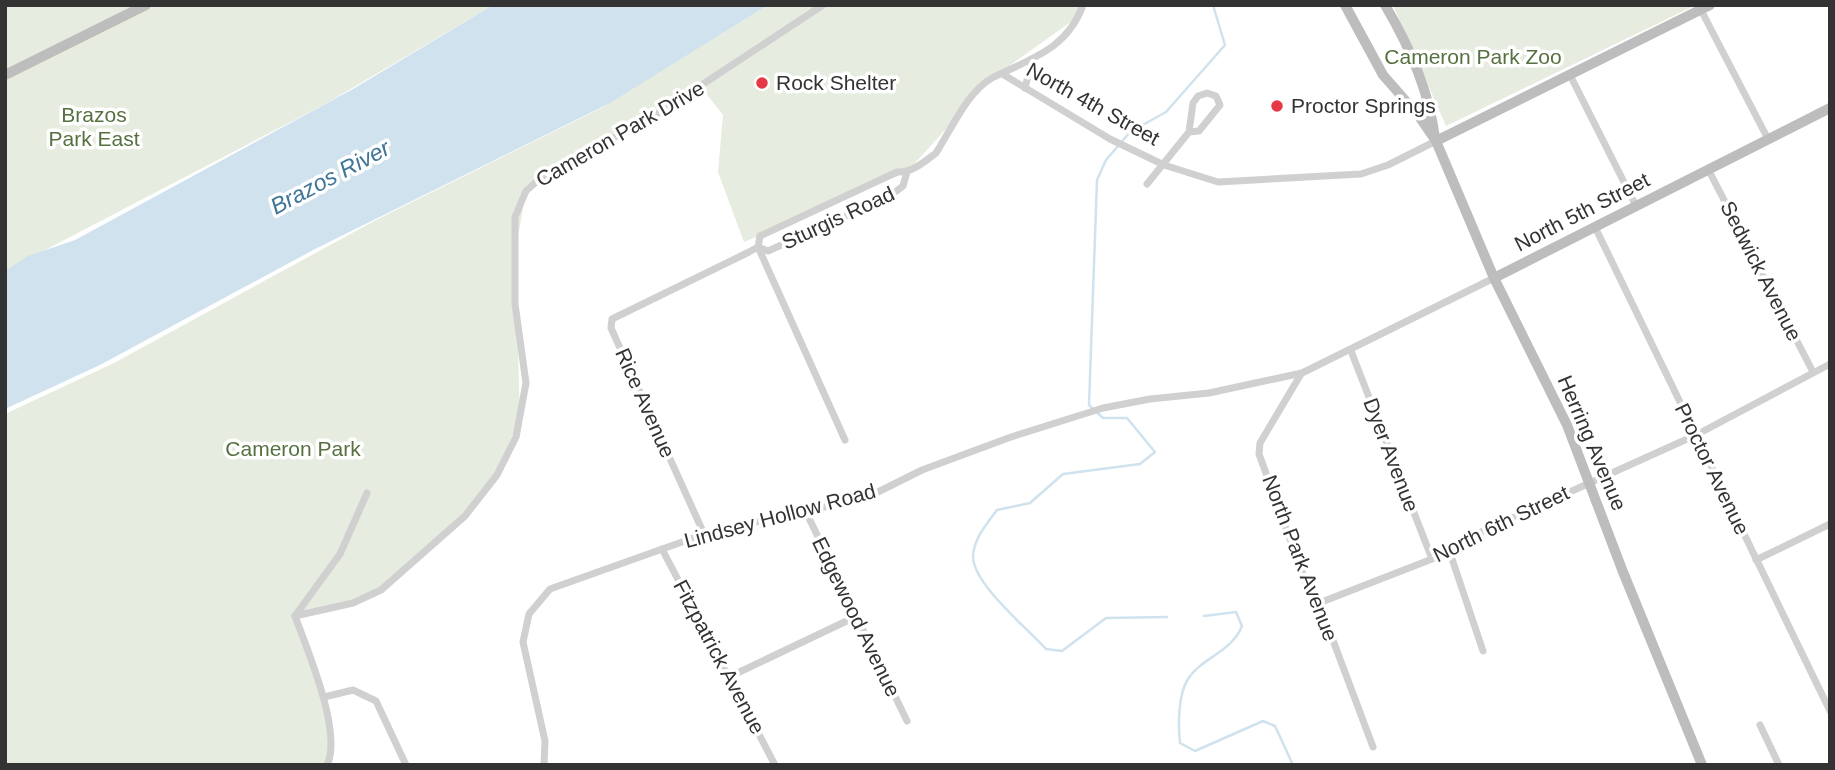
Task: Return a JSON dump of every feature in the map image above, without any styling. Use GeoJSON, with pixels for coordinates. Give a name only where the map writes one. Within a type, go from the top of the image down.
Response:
{"type":"FeatureCollection","features":[{"type":"Feature","properties":{"kind":"main road"},"geometry":{"type":"LineString","coordinates":[[5,75],[146,5]]}},
{"type":"Feature","properties":{"kind":"main road","name":"Herring Avenue"},"geometry":{"type":"LineString","coordinates":[[1345,5],[1383,75],[1436,141],[1494,278],[1567,425],[1702,765]]}},
{"type":"Feature","properties":{"kind":"main road","name":"Herring Avenue"},"geometry":{"type":"LineString","coordinates":[[1385,5],[1417,68],[1431,109],[1436,141]]}},
{"type":"Feature","properties":{"kind":"main road","name":"North 4th Street"},"geometry":{"type":"LineString","coordinates":[[1436,141],[1706,7]]}},
{"type":"Feature","properties":{"kind":"main road","name":"North 5th Street"},"geometry":{"type":"LineString","coordinates":[[1494,278],[1830,108]]}},
{"type":"Feature","properties":{"kind":"street","name":"Cameron Park Drive"},"geometry":{"type":"LineString","coordinates":[[295,615],[353,603],[381,590],[465,516],[497,475],[516,437],[526,383],[514,304],[515,217],[530,186],[544,175],[653,117],[823,5]]}},
{"type":"Feature","properties":{"kind":"street","name":"Sturgis Road"},"geometry":{"type":"LineString","coordinates":[[758,247],[760,236],[897,172],[907,172],[936,153],[973,95],[992,78],[1004,75],[1032,60],[1064,36],[1083,5]]}},
{"type":"Feature","properties":{"kind":"street"},"geometry":{"type":"LineString","coordinates":[[1706,7],[1768,139]]}},
{"type":"Feature","properties":{"kind":"street"},"geometry":{"type":"LineString","coordinates":[[1025,88],[1032,60]]}},
{"type":"Feature","properties":{"kind":"street","name":"North 4th Street"},"geometry":{"type":"LineString","coordinates":[[1004,75],[1110,139],[1164,165],[1218,182],[1330,178],[1379,168],[1436,141]]}},
{"type":"Feature","properties":{"kind":"street"},"geometry":{"type":"LineString","coordinates":[[1570,75],[1636,206]]}},
{"type":"Feature","properties":{"kind":"street"},"geometry":{"type":"LineString","coordinates":[[1147,184],[1189,132],[1193,103],[1198,96],[1207,93],[1216,96],[1220,105],[1216,114],[1199,131],[1189,132]]}},
{"type":"Feature","properties":{"kind":"street","name":"Sedwick Avenue"},"geometry":{"type":"LineString","coordinates":[[1708,169],[1813,372]]}},
{"type":"Feature","properties":{"kind":"street","name":"Sturgis Road"},"geometry":{"type":"LineString","coordinates":[[658,296],[758,247],[768,251],[890,196],[903,186],[907,172]]}},
{"type":"Feature","properties":{"kind":"street","name":"Proctor Avenue"},"geometry":{"type":"LineString","coordinates":[[1595,227],[1830,711]]}},
{"type":"Feature","properties":{"kind":"street"},"geometry":{"type":"LineString","coordinates":[[758,247],[845,440]]}},
{"type":"Feature","properties":{"kind":"street","name":"North 5th Street"},"geometry":{"type":"LineString","coordinates":[[1351,351],[1494,278]]}},
{"type":"Feature","properties":{"kind":"street","name":"Rice Avenue"},"geometry":{"type":"LineString","coordinates":[[658,296],[615,315],[611,328],[704,534]]}},
{"type":"Feature","properties":{"kind":"street","name":"Lindsey Hollow Road"},"geometry":{"type":"LineString","coordinates":[[544,765],[545,741],[523,642],[525,624],[534,605],[550,589],[704,534],[866,498],[922,470],[1011,436],[1086,413],[1150,399],[1209,393],[1302,373],[1351,351]]}},
{"type":"Feature","properties":{"kind":"street","name":"Dyer Avenue"},"geometry":{"type":"LineString","coordinates":[[1351,351],[1432,559]]}},
{"type":"Feature","properties":{"kind":"street","name":"North 6th Street"},"geometry":{"type":"LineString","coordinates":[[1319,603],[1432,559],[1448,547],[1589,481],[1696,435],[1830,364]]}},
{"type":"Feature","properties":{"kind":"street","name":"North Park Avenue"},"geometry":{"type":"LineString","coordinates":[[1302,373],[1259,449],[1312,600],[1319,603],[1373,747]]}},
{"type":"Feature","properties":{"kind":"street"},"geometry":{"type":"LineString","coordinates":[[327,765],[331,753],[324,697],[295,615],[340,554],[367,494]]}},
{"type":"Feature","properties":{"kind":"street","name":"Edgewood Avenue"},"geometry":{"type":"LineString","coordinates":[[806,512],[907,721]]}},
{"type":"Feature","properties":{"kind":"street"},"geometry":{"type":"LineString","coordinates":[[1756,560],[1830,524]]}},
{"type":"Feature","properties":{"kind":"street"},"geometry":{"type":"LineString","coordinates":[[1448,547],[1483,652]]}},
{"type":"Feature","properties":{"kind":"street","name":"Fitzpatrick Avenue"},"geometry":{"type":"LineString","coordinates":[[662,549],[731,676],[775,765]]}},
{"type":"Feature","properties":{"kind":"street"},"geometry":{"type":"LineString","coordinates":[[731,676],[855,617]]}},
{"type":"Feature","properties":{"kind":"street"},"geometry":{"type":"LineString","coordinates":[[324,697],[353,690],[376,701],[406,765]]}},
{"type":"Feature","properties":{"kind":"street"},"geometry":{"type":"LineString","coordinates":[[1760,725],[1779,765]]}},
{"type":"Feature","properties":{"kind":"green space","name":"Brazos Park East"},"geometry":{"type":"Polygon","coordinates":[[[5,5],[493,5],[327,103],[5,271],[5,5]]]}},
{"type":"Feature","properties":{"kind":"green space","name":"Cameron Park"},"geometry":{"type":"Polygon","coordinates":[[[768,5],[1085,5],[1079,16],[992,78],[907,172],[744,242],[718,172],[723,115],[701,87],[526,191],[515,254],[520,419],[490,485],[423,554],[365,599],[295,616],[324,697],[330,760],[324,765],[5,765],[5,414],[114,363],[376,220],[601,108],[768,5]]]}},
{"type":"Feature","properties":{"kind":"green space","name":"Cameron Park Zoo"},"geometry":{"type":"Polygon","coordinates":[[[1393,5],[1696,5],[1446,126],[1393,5]]]}},
{"type":"Feature","properties":{"kind":"water","name":"Brazos River"},"geometry":{"type":"Polygon","coordinates":[[[493,5],[768,5],[610,103],[315,249],[100,365],[5,409],[5,271],[28,256],[75,240],[353,89],[493,5]]]}},
{"type":"Feature","properties":{"kind":"waterway"},"geometry":{"type":"LineString","coordinates":[[1167,617],[1106,618],[1062,651],[1046,649],[992,593],[982,580],[973,557],[978,538],[997,510],[1030,503],[1063,474],[1140,464],[1155,452],[1127,418],[1103,418],[1089,405],[1097,180],[1106,160],[1130,132],[1166,112],[1225,45],[1213,5]]}},
{"type":"Feature","properties":{"kind":"waterway"},"geometry":{"type":"LineString","coordinates":[[1204,616],[1236,612],[1242,626],[1224,649],[1188,679],[1181,701],[1180,743],[1195,751],[1263,721],[1275,726],[1293,765]]}},
{"type":"Feature","properties":{"kind":"place","name":"Rock Shelter"},"geometry":{"type":"Point","coordinates":[762,83]}},
{"type":"Feature","properties":{"kind":"place","name":"Proctor Springs"},"geometry":{"type":"Point","coordinates":[1277,106]}}]}
